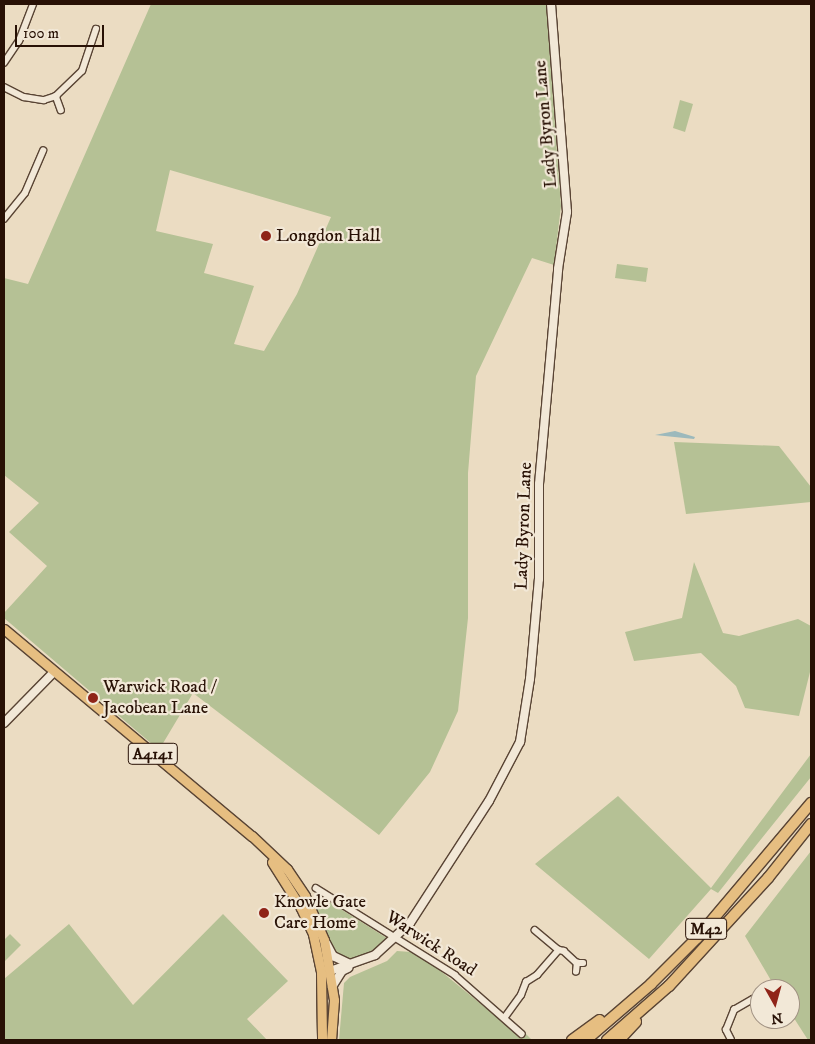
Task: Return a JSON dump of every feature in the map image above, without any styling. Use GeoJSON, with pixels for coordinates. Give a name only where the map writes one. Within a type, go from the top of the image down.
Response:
{"type":"FeatureCollection","features":[{"type":"Feature","properties":{"kind":"highway","name":"M42"},"geometry":{"type":"LineString","coordinates":[[586,1040],[651,984],[697,938],[811,803]]}},
{"type":"Feature","properties":{"kind":"highway","name":"M42"},"geometry":{"type":"LineString","coordinates":[[607,1040],[654,1000],[752,896],[811,824]]}},
{"type":"Feature","properties":{"kind":"highway"},"geometry":{"type":"LineString","coordinates":[[572,1040],[618,1007],[697,938]]}},
{"type":"Feature","properties":{"kind":"highway"},"geometry":{"type":"LineString","coordinates":[[619,1040],[654,1000]]}},
{"type":"Feature","properties":{"kind":"main road","name":"A4141"},"geometry":{"type":"LineString","coordinates":[[4,629],[252,836],[299,886],[324,940],[330,971],[332,987],[325,1040]]}},
{"type":"Feature","properties":{"kind":"main road","name":"A4141"},"geometry":{"type":"LineString","coordinates":[[252,836],[282,874],[313,934],[322,992],[325,1040]]}},
{"type":"Feature","properties":{"kind":"main road"},"geometry":{"type":"LineString","coordinates":[[325,1040],[326,978],[330,971]]}},
{"type":"Feature","properties":{"kind":"street"},"geometry":{"type":"LineString","coordinates":[[4,63],[19,41],[33,4]]}},
{"type":"Feature","properties":{"kind":"street","name":"Lady Byron Lane"},"geometry":{"type":"LineString","coordinates":[[330,971],[375,955],[397,938],[506,773],[520,742],[525,716],[539,579],[539,484],[558,269],[567,212],[551,4]]}},
{"type":"Feature","properties":{"kind":"street"},"geometry":{"type":"LineString","coordinates":[[4,87],[24,97],[44,100],[56,96],[82,71],[96,29]]}},
{"type":"Feature","properties":{"kind":"street"},"geometry":{"type":"LineString","coordinates":[[56,96],[61,110]]}},
{"type":"Feature","properties":{"kind":"street"},"geometry":{"type":"LineString","coordinates":[[4,218],[25,193],[43,151]]}},
{"type":"Feature","properties":{"kind":"street"},"geometry":{"type":"LineString","coordinates":[[4,723],[54,672]]}},
{"type":"Feature","properties":{"kind":"street","name":"Warwick Road"},"geometry":{"type":"LineString","coordinates":[[316,888],[455,975],[505,1017],[522,1034]]}},
{"type":"Feature","properties":{"kind":"street"},"geometry":{"type":"LineString","coordinates":[[535,930],[559,950],[564,950],[580,963],[576,972]]}},
{"type":"Feature","properties":{"kind":"street"},"geometry":{"type":"LineString","coordinates":[[324,940],[340,961],[354,964]]}},
{"type":"Feature","properties":{"kind":"street"},"geometry":{"type":"LineString","coordinates":[[505,1017],[521,996],[526,982],[537,975],[559,950]]}},
{"type":"Feature","properties":{"kind":"street"},"geometry":{"type":"LineString","coordinates":[[332,987],[342,971],[354,964]]}},
{"type":"Feature","properties":{"kind":"street"},"geometry":{"type":"LineString","coordinates":[[731,1040],[726,1030],[734,1010],[750,1001]]}},
{"type":"Feature","properties":{"kind":"green space"},"geometry":{"type":"Polygon","coordinates":[[[151,4],[546,4],[561,206],[554,265],[532,258],[476,376],[468,473],[468,618],[458,711],[430,772],[379,835],[193,693],[159,750],[4,618],[4,613],[47,566],[9,532],[39,503],[4,475],[4,278],[28,284],[151,4]],[[170,170],[156,231],[213,244],[204,273],[254,286],[234,344],[264,351],[297,294],[331,217],[170,170]]]}},
{"type":"Feature","properties":{"kind":"green space"},"geometry":{"type":"Polygon","coordinates":[[[680,100],[693,104],[685,132],[673,128],[680,100]]]}},
{"type":"Feature","properties":{"kind":"green space"},"geometry":{"type":"Polygon","coordinates":[[[617,264],[648,268],[646,282],[615,278],[617,264]]]}},
{"type":"Feature","properties":{"kind":"green space"},"geometry":{"type":"Polygon","coordinates":[[[674,442],[779,446],[811,487],[811,502],[686,514],[674,442]]]}},
{"type":"Feature","properties":{"kind":"green space"},"geometry":{"type":"Polygon","coordinates":[[[694,562],[723,633],[739,636],[798,619],[811,626],[811,668],[799,716],[745,708],[736,686],[701,653],[634,661],[625,632],[682,618],[694,562]]]}},
{"type":"Feature","properties":{"kind":"green space"},"geometry":{"type":"Polygon","coordinates":[[[811,754],[811,777],[718,893],[711,889],[649,959],[535,864],[618,796],[711,888],[811,754]]]}},
{"type":"Feature","properties":{"kind":"green space"},"geometry":{"type":"Polygon","coordinates":[[[811,851],[811,1040],[808,1040],[800,1028],[800,979],[770,979],[745,936],[811,851]]]}},
{"type":"Feature","properties":{"kind":"green space"},"geometry":{"type":"Polygon","coordinates":[[[315,897],[323,898],[390,940],[365,958],[348,961],[340,957],[330,942],[313,900],[315,897]]]}},
{"type":"Feature","properties":{"kind":"green space"},"geometry":{"type":"Polygon","coordinates":[[[223,914],[288,981],[247,1019],[267,1040],[4,1040],[4,979],[69,924],[133,1005],[223,914]]]}},
{"type":"Feature","properties":{"kind":"green space"},"geometry":{"type":"Polygon","coordinates":[[[10,934],[21,945],[4,962],[4,940],[10,934]]]}},
{"type":"Feature","properties":{"kind":"green space"},"geometry":{"type":"Polygon","coordinates":[[[397,951],[411,952],[437,968],[520,1036],[526,1034],[532,1040],[339,1040],[344,983],[350,977],[387,961],[397,951]]]}},
{"type":"Feature","properties":{"kind":"water"},"geometry":{"type":"Polygon","coordinates":[[[675,431],[695,437],[694,439],[655,435],[675,431]]]}},
{"type":"Feature","properties":{"kind":"place","name":"Longdon Hall"},"geometry":{"type":"Point","coordinates":[266,236]}},
{"type":"Feature","properties":{"kind":"place","name":"Warwick Road / Jacobean Lane"},"geometry":{"type":"Point","coordinates":[93,698]}},
{"type":"Feature","properties":{"kind":"place","name":"Knowle Gate Care Home"},"geometry":{"type":"Point","coordinates":[264,913]}}]}
